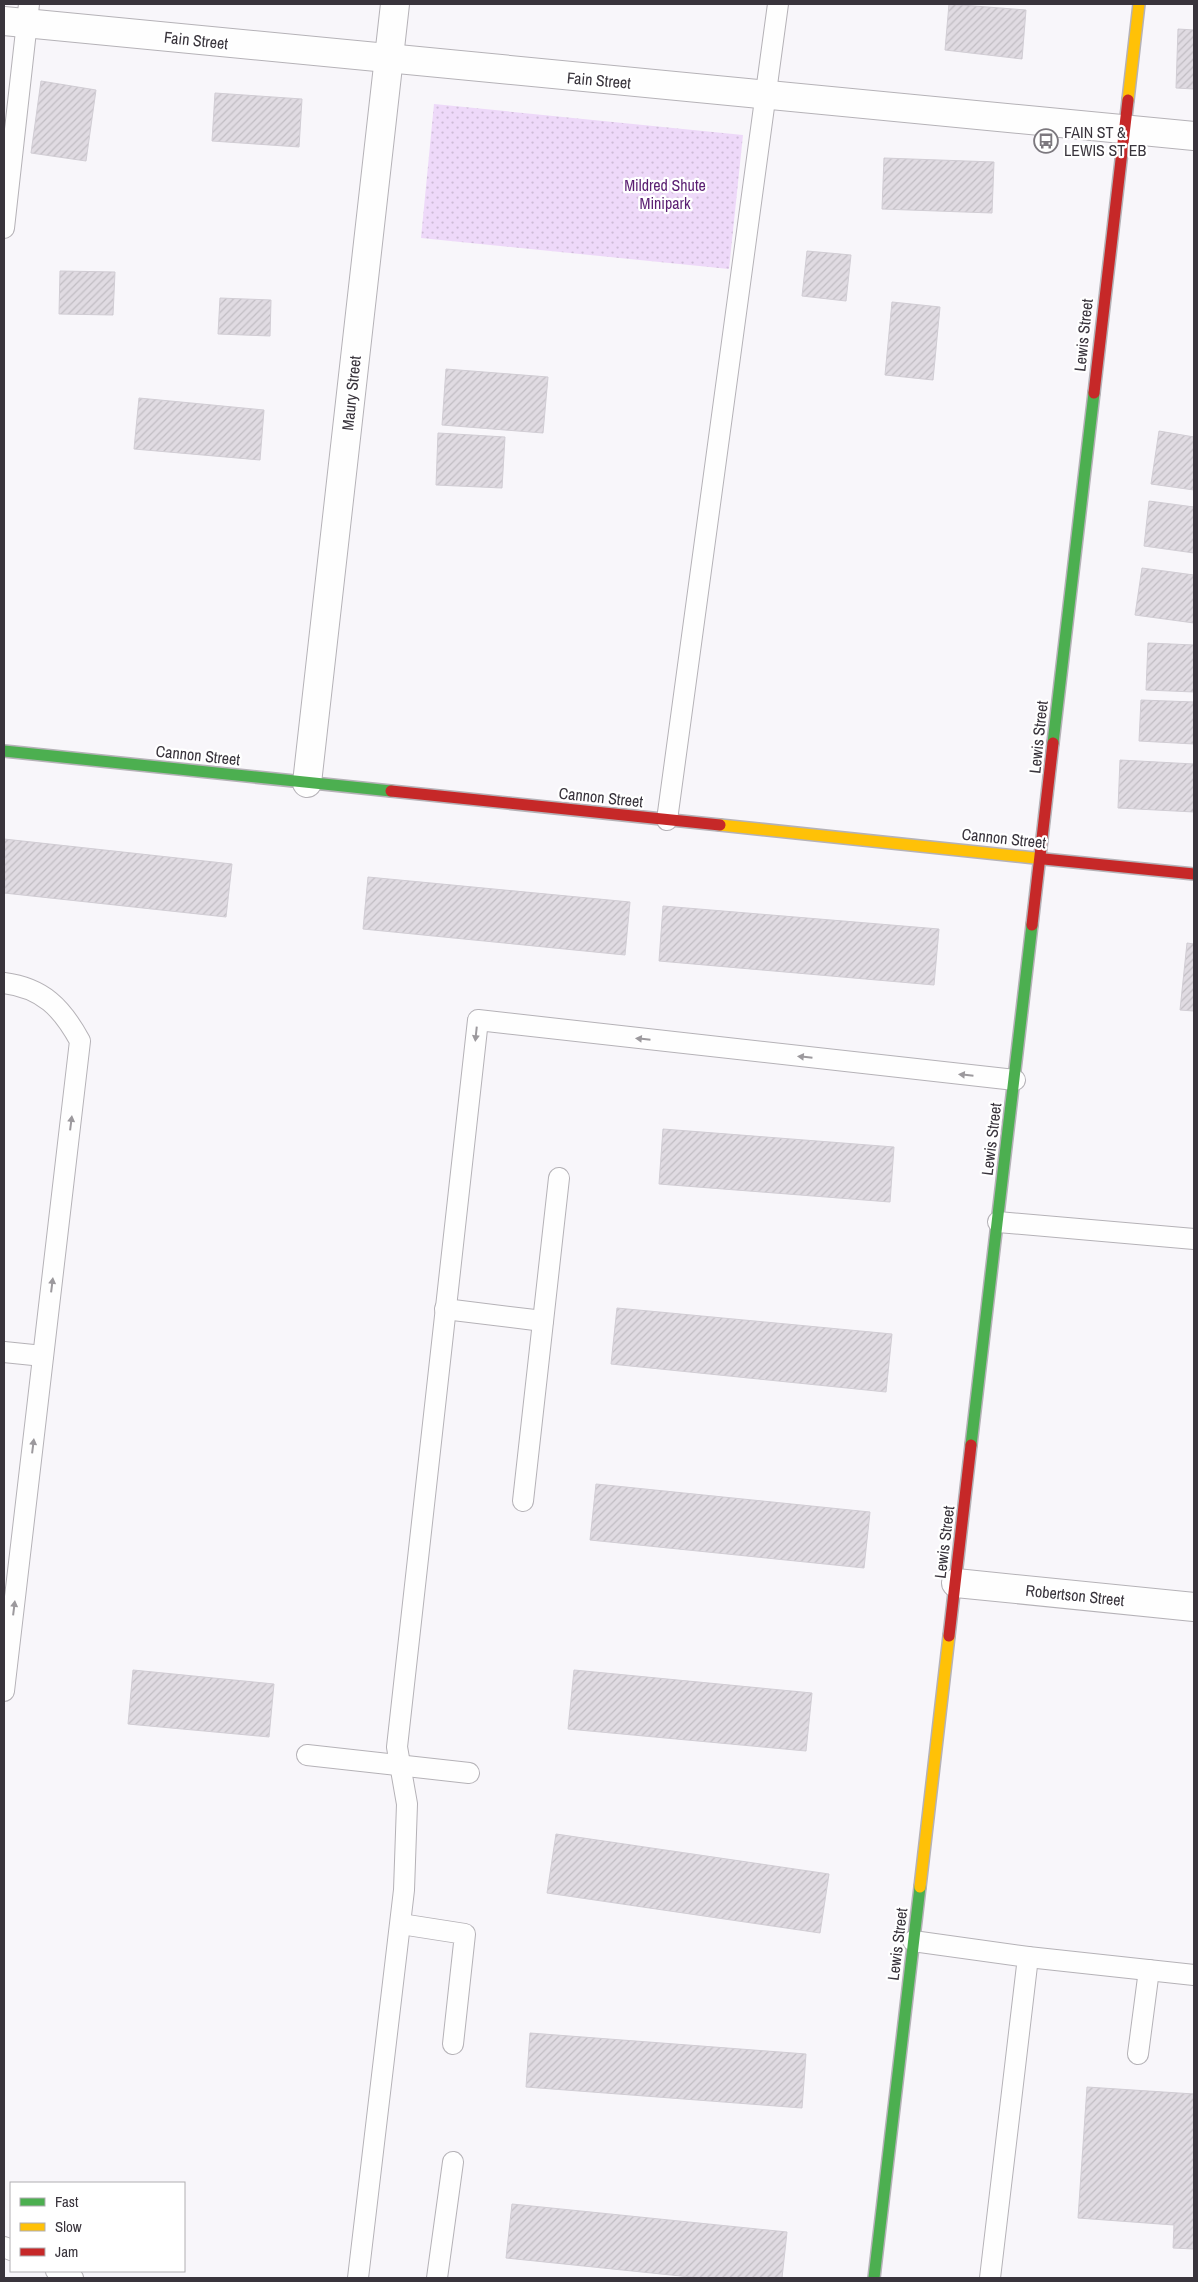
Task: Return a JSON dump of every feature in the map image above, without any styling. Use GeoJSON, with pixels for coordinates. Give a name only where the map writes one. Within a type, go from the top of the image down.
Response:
{"type":"FeatureCollection","features":[{"type":"Feature","properties":{"kind":"street","name":"Maury Street"},"geometry":{"type":"LineString","coordinates":[[307,783],[395,4]]}},
{"type":"Feature","properties":{"kind":"street","name":"Lewis Street"},"geometry":{"type":"LineString","coordinates":[[874,2278],[1139,4]]}},
{"type":"Feature","properties":{"kind":"street","name":"Fain Street"},"geometry":{"type":"LineString","coordinates":[[20,16],[389,60],[1194,136]]}},
{"type":"Feature","properties":{"kind":"street","name":"Cannon Street"},"geometry":{"type":"LineString","coordinates":[[4,751],[1194,874]]}},
{"type":"Feature","properties":{"kind":"street","name":"Robertson Street"},"geometry":{"type":"LineString","coordinates":[[956,1583],[1194,1608]]}},
{"type":"Feature","properties":{"kind":"lane"},"geometry":{"type":"LineString","coordinates":[[667,820],[778,4]]}},
{"type":"Feature","properties":{"kind":"lane"},"geometry":{"type":"LineString","coordinates":[[4,228],[20,16]]}},
{"type":"Feature","properties":{"kind":"lane"},"geometry":{"type":"LineString","coordinates":[[4,983],[21,985],[49,999],[69,1020],[80,1041],[4,1691]]}},
{"type":"Feature","properties":{"kind":"lane"},"geometry":{"type":"LineString","coordinates":[[358,2278],[404,1890],[407,1804],[397,1747],[478,1020],[1015,1080]]}},
{"type":"Feature","properties":{"kind":"lane"},"geometry":{"type":"LineString","coordinates":[[524,1501],[559,1178]]}},
{"type":"Feature","properties":{"kind":"lane"},"geometry":{"type":"LineString","coordinates":[[998,1222],[1194,1239]]}},
{"type":"Feature","properties":{"kind":"lane"},"geometry":{"type":"LineString","coordinates":[[445,1308],[543,1320]]}},
{"type":"Feature","properties":{"kind":"lane"},"geometry":{"type":"LineString","coordinates":[[4,1352],[43,1356]]}},
{"type":"Feature","properties":{"kind":"lane"},"geometry":{"type":"LineString","coordinates":[[307,1755],[468,1773]]}},
{"type":"Feature","properties":{"kind":"lane"},"geometry":{"type":"LineString","coordinates":[[401,1924],[465,1934],[453,2044]]}},
{"type":"Feature","properties":{"kind":"lane"},"geometry":{"type":"LineString","coordinates":[[913,1941],[1028,1957],[1194,1975]]}},
{"type":"Feature","properties":{"kind":"lane"},"geometry":{"type":"LineString","coordinates":[[990,2278],[1028,1957]]}},
{"type":"Feature","properties":{"kind":"lane"},"geometry":{"type":"LineString","coordinates":[[1138,2054],[1149,1970]]}},
{"type":"Feature","properties":{"kind":"lane"},"geometry":{"type":"LineString","coordinates":[[437,2278],[453,2162]]}},
{"type":"Feature","properties":{"kind":"lane"},"geometry":{"type":"LineString","coordinates":[[58,2272],[73,2278]]}},
{"type":"Feature","properties":{"kind":"green space","name":"Mildred Shute Minipark"},"geometry":{"type":"Polygon","coordinates":[[[434,104],[743,135],[729,269],[421,238],[434,104]]]}},
{"type":"Feature","properties":{"kind":"building"},"geometry":{"type":"Polygon","coordinates":[[[949,4],[1026,10],[1022,59],[945,50],[949,4]]]}},
{"type":"Feature","properties":{"kind":"building"},"geometry":{"type":"Polygon","coordinates":[[[1178,29],[1194,30],[1194,89],[1176,88],[1178,29]]]}},
{"type":"Feature","properties":{"kind":"building"},"geometry":{"type":"Polygon","coordinates":[[[41,81],[96,90],[86,161],[31,153],[41,81]]]}},
{"type":"Feature","properties":{"kind":"building"},"geometry":{"type":"Polygon","coordinates":[[[215,93],[302,99],[299,147],[212,141],[215,93]]]}},
{"type":"Feature","properties":{"kind":"building"},"geometry":{"type":"Polygon","coordinates":[[[884,158],[994,162],[992,213],[882,209],[884,158]]]}},
{"type":"Feature","properties":{"kind":"building"},"geometry":{"type":"Polygon","coordinates":[[[807,251],[851,255],[846,301],[802,296],[807,251]]]}},
{"type":"Feature","properties":{"kind":"building"},"geometry":{"type":"Polygon","coordinates":[[[60,271],[115,272],[113,315],[59,314],[60,271]]]}},
{"type":"Feature","properties":{"kind":"building"},"geometry":{"type":"Polygon","coordinates":[[[220,298],[271,300],[270,336],[218,334],[220,298]]]}},
{"type":"Feature","properties":{"kind":"building"},"geometry":{"type":"Polygon","coordinates":[[[892,302],[940,307],[933,380],[885,375],[892,302]]]}},
{"type":"Feature","properties":{"kind":"building"},"geometry":{"type":"Polygon","coordinates":[[[446,369],[548,377],[543,433],[442,425],[446,369]]]}},
{"type":"Feature","properties":{"kind":"building"},"geometry":{"type":"Polygon","coordinates":[[[139,398],[264,410],[260,460],[134,449],[139,398]]]}},
{"type":"Feature","properties":{"kind":"building"},"geometry":{"type":"Polygon","coordinates":[[[1159,431],[1194,437],[1194,490],[1151,484],[1159,431]]]}},
{"type":"Feature","properties":{"kind":"building"},"geometry":{"type":"Polygon","coordinates":[[[438,433],[505,437],[502,488],[436,485],[438,433]]]}},
{"type":"Feature","properties":{"kind":"building"},"geometry":{"type":"Polygon","coordinates":[[[1149,501],[1194,507],[1194,553],[1144,546],[1149,501]]]}},
{"type":"Feature","properties":{"kind":"building"},"geometry":{"type":"Polygon","coordinates":[[[1142,568],[1194,575],[1194,623],[1135,615],[1142,568]]]}},
{"type":"Feature","properties":{"kind":"building"},"geometry":{"type":"Polygon","coordinates":[[[1148,643],[1194,645],[1194,692],[1146,690],[1148,643]]]}},
{"type":"Feature","properties":{"kind":"building"},"geometry":{"type":"Polygon","coordinates":[[[1141,700],[1194,702],[1194,744],[1139,741],[1141,700]]]}},
{"type":"Feature","properties":{"kind":"building"},"geometry":{"type":"Polygon","coordinates":[[[1120,760],[1194,764],[1194,812],[1118,808],[1120,760]]]}},
{"type":"Feature","properties":{"kind":"building"},"geometry":{"type":"Polygon","coordinates":[[[4,839],[232,864],[226,917],[4,893],[4,839]]]}},
{"type":"Feature","properties":{"kind":"building"},"geometry":{"type":"Polygon","coordinates":[[[368,877],[630,902],[625,955],[363,929],[368,877]]]}},
{"type":"Feature","properties":{"kind":"building"},"geometry":{"type":"Polygon","coordinates":[[[663,906],[939,929],[934,985],[659,961],[663,906]]]}},
{"type":"Feature","properties":{"kind":"building"},"geometry":{"type":"Polygon","coordinates":[[[1187,943],[1194,944],[1194,1011],[1180,1010],[1187,943]]]}},
{"type":"Feature","properties":{"kind":"building"},"geometry":{"type":"Polygon","coordinates":[[[663,1129],[894,1147],[890,1202],[659,1184],[663,1129]]]}},
{"type":"Feature","properties":{"kind":"building"},"geometry":{"type":"Polygon","coordinates":[[[617,1308],[892,1334],[886,1392],[611,1364],[617,1308]]]}},
{"type":"Feature","properties":{"kind":"building"},"geometry":{"type":"Polygon","coordinates":[[[596,1484],[870,1512],[864,1568],[590,1540],[596,1484]]]}},
{"type":"Feature","properties":{"kind":"building"},"geometry":{"type":"Polygon","coordinates":[[[133,1670],[274,1684],[269,1737],[128,1724],[133,1670]]]}},
{"type":"Feature","properties":{"kind":"building"},"geometry":{"type":"Polygon","coordinates":[[[574,1670],[812,1693],[806,1751],[568,1729],[574,1670]]]}},
{"type":"Feature","properties":{"kind":"building"},"geometry":{"type":"Polygon","coordinates":[[[556,1834],[829,1874],[820,1933],[547,1893],[556,1834]]]}},
{"type":"Feature","properties":{"kind":"building"},"geometry":{"type":"Polygon","coordinates":[[[530,2033],[806,2054],[802,2108],[526,2087],[530,2033]]]}},
{"type":"Feature","properties":{"kind":"building"},"geometry":{"type":"Polygon","coordinates":[[[1087,2087],[1194,2094],[1194,2249],[1173,2248],[1174,2225],[1078,2218],[1087,2087]]]}},
{"type":"Feature","properties":{"kind":"building"},"geometry":{"type":"Polygon","coordinates":[[[512,2204],[787,2232],[782,2278],[700,2278],[506,2258],[512,2204]]]}},
{"type":"Feature","properties":{"kind":"traffic: fast"},"geometry":{"type":"LineString","coordinates":[[1053,743],[1094,393]]}},
{"type":"Feature","properties":{"kind":"traffic: fast"},"geometry":{"type":"LineString","coordinates":[[4,751],[391,791]]}},
{"type":"Feature","properties":{"kind":"traffic: fast"},"geometry":{"type":"LineString","coordinates":[[971,1445],[1032,925]]}},
{"type":"Feature","properties":{"kind":"traffic: fast"},"geometry":{"type":"LineString","coordinates":[[874,2278],[920,1887]]}},
{"type":"Feature","properties":{"kind":"traffic: slow"},"geometry":{"type":"LineString","coordinates":[[1128,100],[1139,4]]}},
{"type":"Feature","properties":{"kind":"traffic: slow"},"geometry":{"type":"LineString","coordinates":[[720,825],[1044,859]]}},
{"type":"Feature","properties":{"kind":"traffic: slow"},"geometry":{"type":"LineString","coordinates":[[920,1887],[949,1636]]}},
{"type":"Feature","properties":{"kind":"traffic: jam"},"geometry":{"type":"LineString","coordinates":[[1094,393],[1128,100]]}},
{"type":"Feature","properties":{"kind":"traffic: jam"},"geometry":{"type":"LineString","coordinates":[[1032,925],[1053,743]]}},
{"type":"Feature","properties":{"kind":"traffic: jam"},"geometry":{"type":"LineString","coordinates":[[391,791],[720,825]]}},
{"type":"Feature","properties":{"kind":"traffic: jam"},"geometry":{"type":"LineString","coordinates":[[1044,859],[1194,874]]}},
{"type":"Feature","properties":{"kind":"traffic: jam"},"geometry":{"type":"LineString","coordinates":[[949,1636],[971,1445]]}},
{"type":"Feature","properties":{"kind":"place","name":"FAIN ST & LEWIS ST EB"},"geometry":{"type":"Point","coordinates":[1046,141]}}]}
